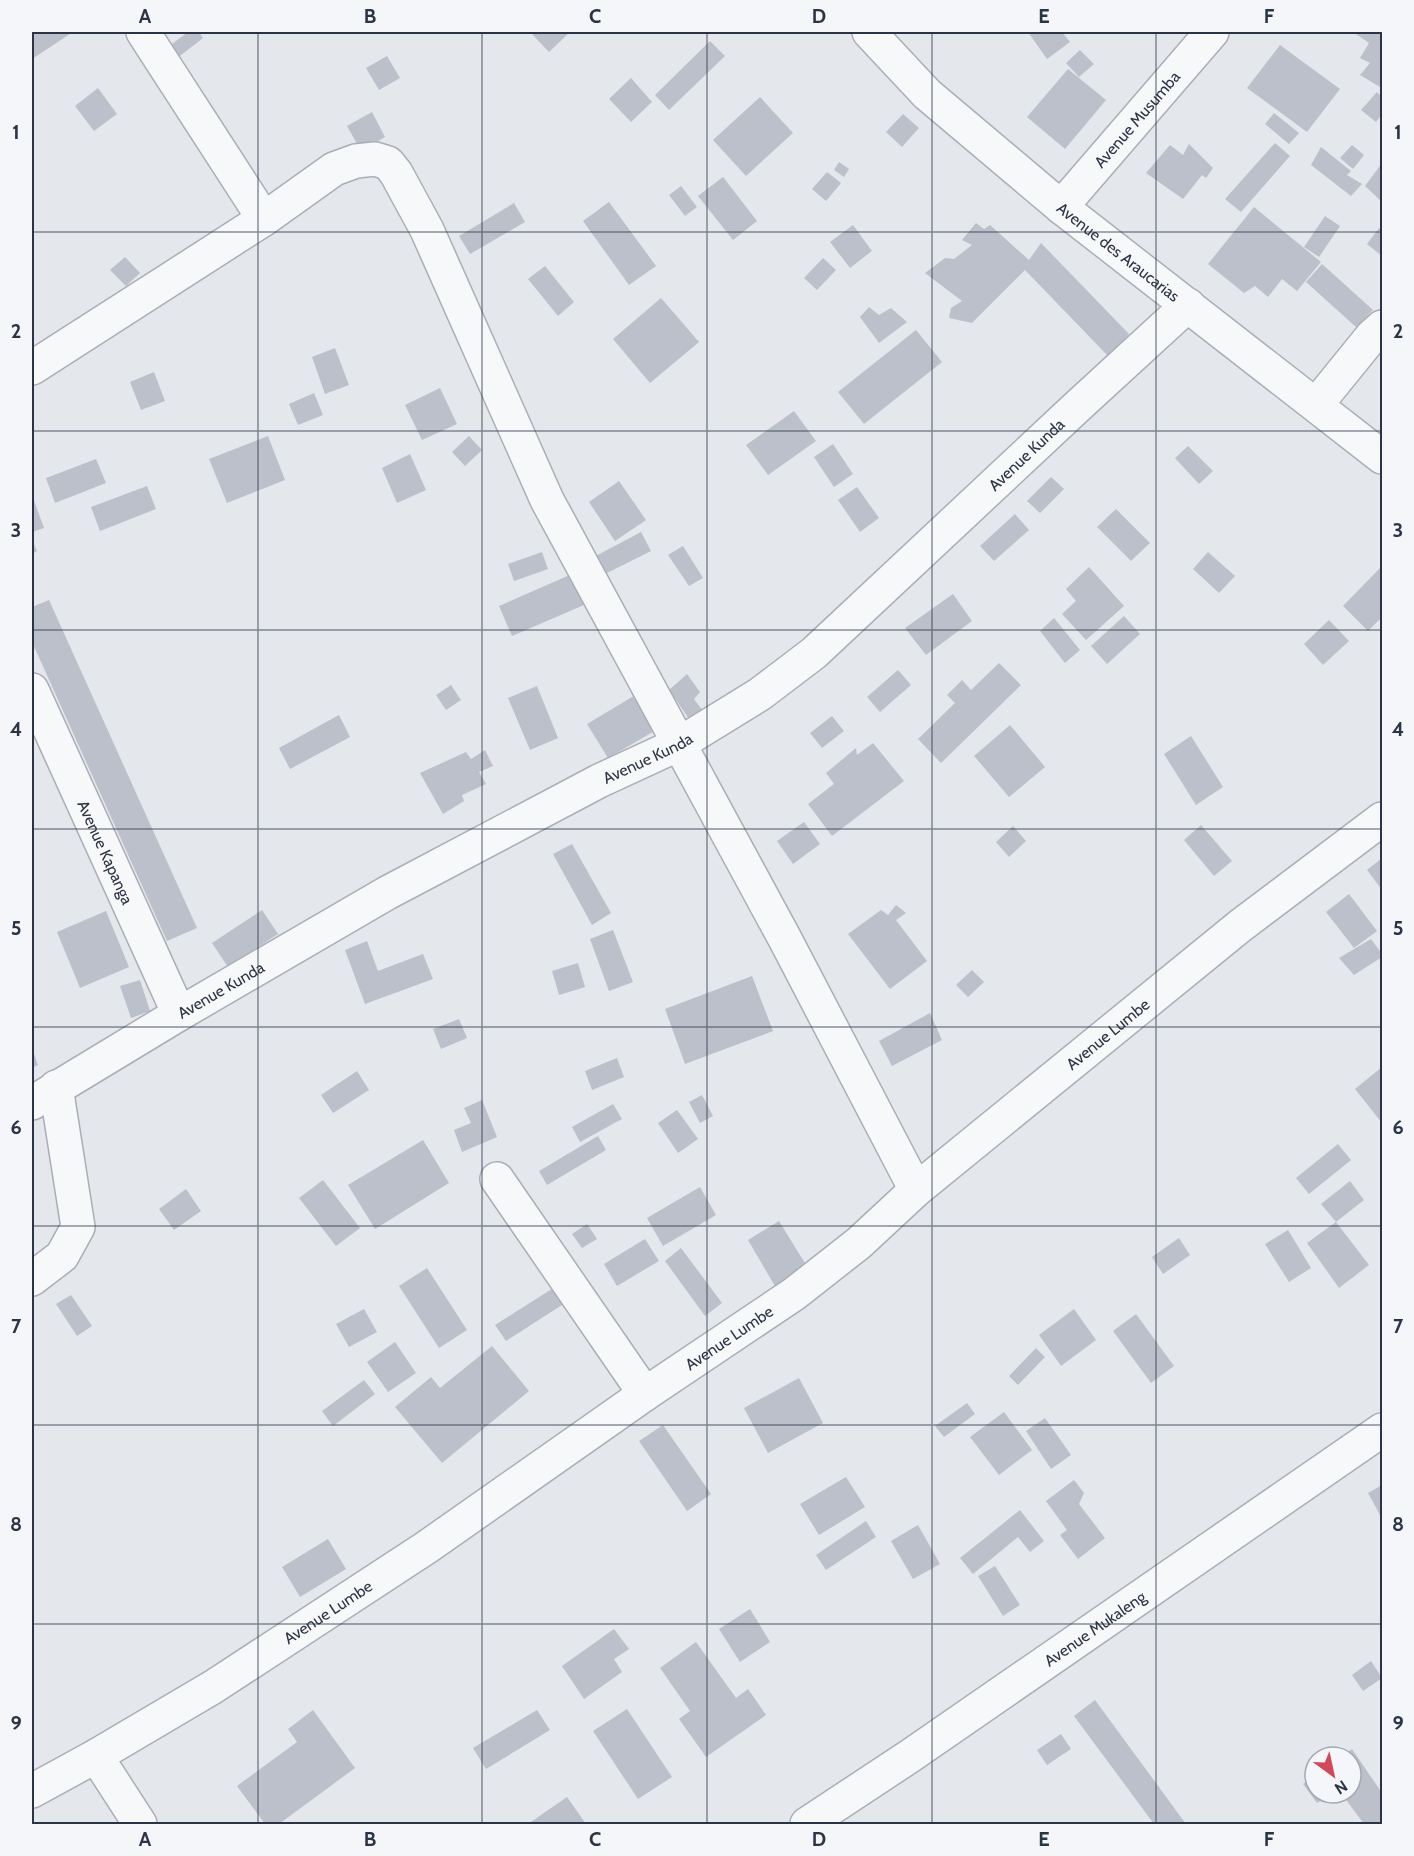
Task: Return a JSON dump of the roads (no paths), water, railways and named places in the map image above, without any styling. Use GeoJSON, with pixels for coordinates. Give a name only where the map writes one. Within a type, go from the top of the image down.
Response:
{"type":"FeatureCollection","features":[{"type":"Feature","properties":{"kind":"street"},"geometry":{"type":"LineString","coordinates":[[143,32],[264,219]]}},
{"type":"Feature","properties":{"kind":"street","name":"Avenue des Araucarias"},"geometry":{"type":"LineString","coordinates":[[869,32],[927,94],[1060,207],[1383,457]]}},
{"type":"Feature","properties":{"kind":"street","name":"Avenue Musumba"},"geometry":{"type":"LineString","coordinates":[[1060,207],[1212,32]]}},
{"type":"Feature","properties":{"kind":"street"},"geometry":{"type":"LineString","coordinates":[[32,368],[264,219],[334,169],[356,161],[375,159],[388,163],[396,173],[427,230],[547,500],[785,939],[916,1190]]}},
{"type":"Feature","properties":{"kind":"street","name":"Avenue Kunda"},"geometry":{"type":"LineString","coordinates":[[44,1095],[179,1014],[452,857],[599,781],[679,744],[760,694],[814,653],[1188,305]]}},
{"type":"Feature","properties":{"kind":"street"},"geometry":{"type":"LineString","coordinates":[[1316,405],[1372,336],[1383,327]]}},
{"type":"Feature","properties":{"kind":"street","name":"Avenue Kapanga"},"geometry":{"type":"LineString","coordinates":[[32,690],[179,1014]]}},
{"type":"Feature","properties":{"kind":"street","name":"Avenue Lumbe"},"geometry":{"type":"LineString","coordinates":[[32,1791],[213,1688],[417,1553],[794,1293],[859,1243],[916,1190],[1240,926],[1383,819]]}},
{"type":"Feature","properties":{"kind":"street"},"geometry":{"type":"LineString","coordinates":[[32,1279],[63,1256],[78,1227],[44,1095]]}},
{"type":"Feature","properties":{"kind":"street"},"geometry":{"type":"LineString","coordinates":[[497,1179],[645,1394]]}},
{"type":"Feature","properties":{"kind":"street","name":"Avenue Mukaleng"},"geometry":{"type":"LineString","coordinates":[[807,1824],[929,1744],[1383,1430]]}},
{"type":"Feature","properties":{"kind":"street"},"geometry":{"type":"LineString","coordinates":[[96,1756],[140,1824]]}}]}
